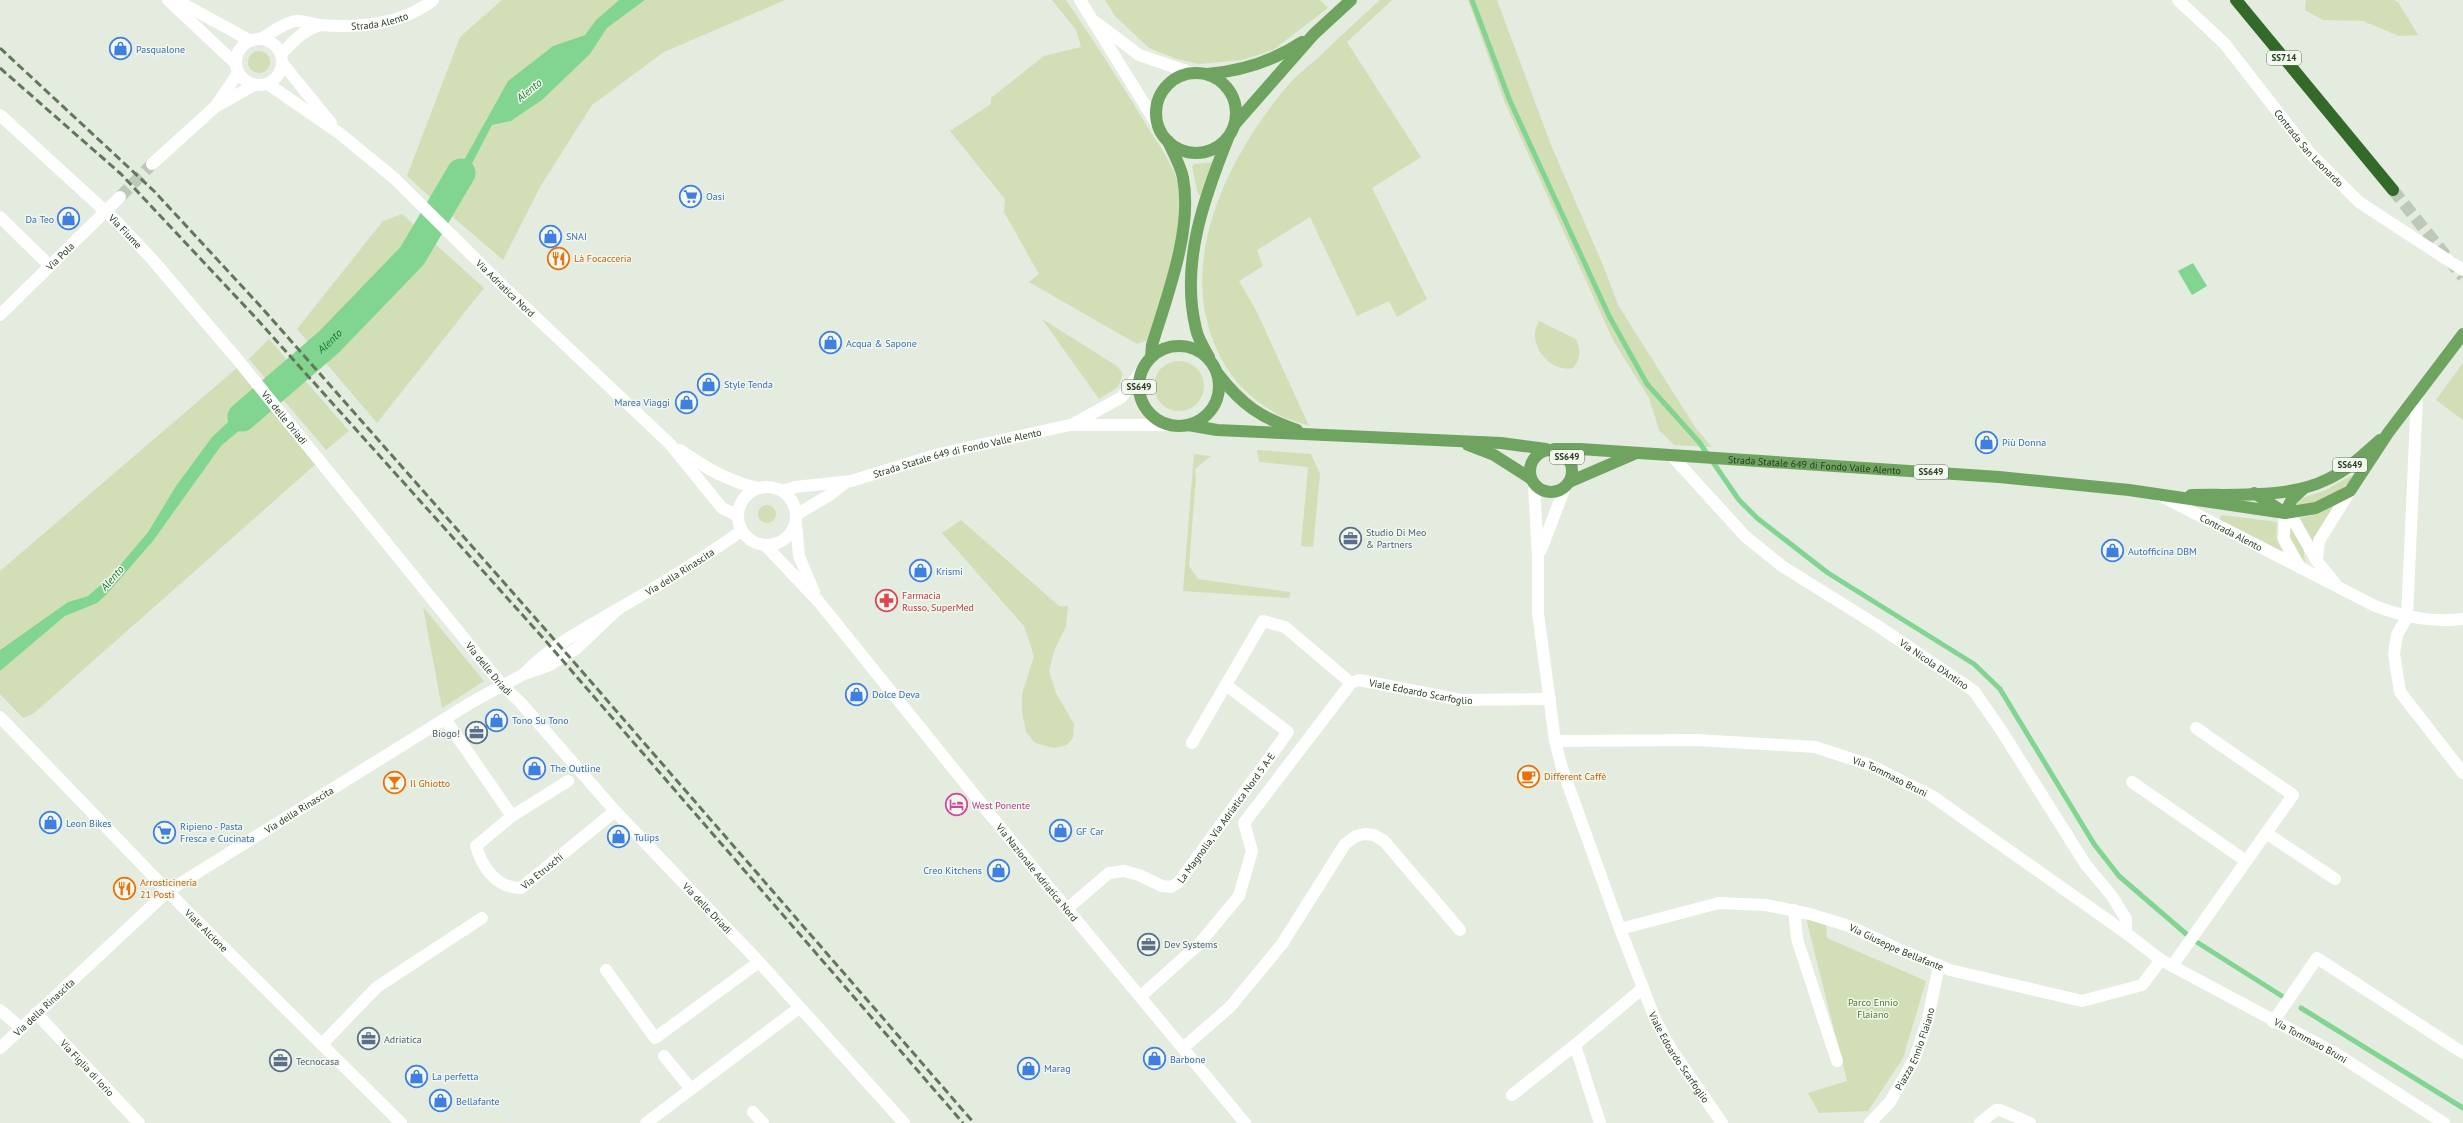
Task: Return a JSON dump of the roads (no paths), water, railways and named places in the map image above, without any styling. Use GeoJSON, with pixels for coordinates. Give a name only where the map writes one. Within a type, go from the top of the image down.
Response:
{"type":"FeatureCollection","features":[{"type":"Feature","properties":{"kind":"highway","name":"SS714"},"geometry":{"type":"LineString","coordinates":[[2236,0],[2393,190]]}},
{"type":"Feature","properties":{"kind":"main road"},"geometry":{"type":"LineString","coordinates":[[1210,360],[1196,331],[1191,300],[1190,278],[1194,245],[1206,195],[1228,137],[1235,124],[1314,34],[1351,0]]}},
{"type":"Feature","properties":{"kind":"main road"},"geometry":{"type":"LineString","coordinates":[[1151,357],[1152,345],[1178,251],[1184,221],[1183,177],[1168,142],[1158,126],[1156,114],[1162,91],[1170,82],[1181,76],[1192,73],[1206,74],[1245,68],[1264,63],[1314,34]]}},
{"type":"Feature","properties":{"kind":"main road"},"geometry":{"type":"LineString","coordinates":[[1206,74],[1218,79],[1228,87],[1234,98],[1237,111],[1235,124]]}},
{"type":"Feature","properties":{"kind":"main road"},"geometry":{"type":"LineString","coordinates":[[1168,142],[1180,149],[1193,153],[1206,152],[1219,146],[1228,137]]}},
{"type":"Feature","properties":{"kind":"main road","name":"Strada Statale 649 di Fondo Valle Alento"},"geometry":{"type":"LineString","coordinates":[[1188,425],[1217,430],[1456,440],[1501,443],[1550,449],[1635,453],[1981,476],[2129,490],[2284,514],[2316,508],[2350,491],[2388,433],[2463,334]]}},
{"type":"Feature","properties":{"kind":"main road","name":"SS649"},"geometry":{"type":"LineString","coordinates":[[1175,346],[1194,349],[1210,360],[1217,372],[1220,385],[1218,399],[1211,411],[1201,420],[1188,425],[1168,425],[1151,414],[1140,397],[1139,383],[1142,370],[1151,357],[1162,350],[1175,346]]}},
{"type":"Feature","properties":{"kind":"main road","name":"Strada Statale 649 di Fondo Valle Alento"},"geometry":{"type":"LineString","coordinates":[[1217,372],[1248,407],[1265,418],[1310,435]]}},
{"type":"Feature","properties":{"kind":"main road","name":"Strada Statale 649 di Fondo Valle Alento"},"geometry":{"type":"LineString","coordinates":[[2161,496],[2254,493],[2305,488],[2337,475],[2388,433]]}},
{"type":"Feature","properties":{"kind":"main road","name":"Strada Statale 649 di Fondo Valle Alento"},"geometry":{"type":"LineString","coordinates":[[1456,440],[1494,455],[1532,481]]}},
{"type":"Feature","properties":{"kind":"main road","name":"SS649"},"geometry":{"type":"LineString","coordinates":[[1550,449],[1566,456],[1570,462],[1572,476],[1567,485],[1559,491],[1545,492],[1532,481],[1530,464],[1534,457],[1550,449]]}},
{"type":"Feature","properties":{"kind":"main road","name":"Strada Statale 649 di Fondo Valle Alento"},"geometry":{"type":"LineString","coordinates":[[1567,485],[1635,453]]}},
{"type":"Feature","properties":{"kind":"main road","name":"Strada Statale 649 di Fondo Valle Alento"},"geometry":{"type":"LineString","coordinates":[[2284,514],[2292,499],[2305,488]]}},
{"type":"Feature","properties":{"kind":"main road"},"geometry":{"type":"LineString","coordinates":[[2254,493],[2284,514]]}},
{"type":"Feature","properties":{"kind":"street"},"geometry":{"type":"LineString","coordinates":[[168,0],[237,68],[248,83],[254,85],[268,84],[278,76],[282,59],[273,43],[255,40],[176,0]]}},
{"type":"Feature","properties":{"kind":"street","name":"Strada Alento"},"geometry":{"type":"LineString","coordinates":[[255,40],[295,21],[321,25],[376,25],[396,21],[413,14],[433,0]]}},
{"type":"Feature","properties":{"kind":"street"},"geometry":{"type":"LineString","coordinates":[[1080,0],[1158,126]]}},
{"type":"Feature","properties":{"kind":"street","name":"Contrada San Leonardo"},"geometry":{"type":"LineString","coordinates":[[2178,0],[2224,43],[2309,152],[2359,202],[2463,270]]}},
{"type":"Feature","properties":{"kind":"street"},"geometry":{"type":"LineString","coordinates":[[1092,19],[1139,54],[1192,73]]}},
{"type":"Feature","properties":{"kind":"street","name":"Strada Alento"},"geometry":{"type":"LineString","coordinates":[[282,59],[297,36],[307,30],[321,25]]}},
{"type":"Feature","properties":{"kind":"street"},"geometry":{"type":"LineString","coordinates":[[215,107],[237,68],[239,50],[255,40]]}},
{"type":"Feature","properties":{"kind":"street","name":"Via Adriatica Nord"},"geometry":{"type":"LineString","coordinates":[[282,59],[340,133]]}},
{"type":"Feature","properties":{"kind":"street","name":"Via Adriatica Nord"},"geometry":{"type":"LineString","coordinates":[[268,84],[340,133],[394,178],[504,287],[670,444],[722,508],[737,515]]}},
{"type":"Feature","properties":{"kind":"street"},"geometry":{"type":"LineString","coordinates":[[152,164],[215,107],[254,85]]}},
{"type":"Feature","properties":{"kind":"street","name":"Via Fiume"},"geometry":{"type":"LineString","coordinates":[[0,115],[105,212],[151,258],[237,359]]}},
{"type":"Feature","properties":{"kind":"street","name":"Via Pola"},"geometry":{"type":"LineString","coordinates":[[0,315],[120,197]]}},
{"type":"Feature","properties":{"kind":"street"},"geometry":{"type":"LineString","coordinates":[[0,217],[50,266]]}},
{"type":"Feature","properties":{"kind":"street","name":"Via delle Driadi"},"geometry":{"type":"LineString","coordinates":[[237,359],[502,685],[520,702],[615,811],[759,962],[904,1123]]}},
{"type":"Feature","properties":{"kind":"street","name":"Strada Statale 649 di Fondo Valle Alento"},"geometry":{"type":"LineString","coordinates":[[1070,425],[1118,400],[1142,370]]}},
{"type":"Feature","properties":{"kind":"street"},"geometry":{"type":"LineString","coordinates":[[2417,396],[2407,617],[2397,635],[2394,654],[2394,670],[2400,692],[2463,773]]}},
{"type":"Feature","properties":{"kind":"street","name":"Strada Statale 649 di Fondo Valle Alento"},"geometry":{"type":"LineString","coordinates":[[783,491],[795,487],[844,482],[939,454],[1070,425],[1168,425]]}},
{"type":"Feature","properties":{"kind":"street","name":"Via Adriatica Nord"},"geometry":{"type":"LineString","coordinates":[[670,444],[710,470],[735,482],[758,488]]}},
{"type":"Feature","properties":{"kind":"street","name":"Via Nicola D'Antino"},"geometry":{"type":"LineString","coordinates":[[1672,456],[1746,536],[1782,566],[1878,626],[1974,691],[2002,730],[2086,865],[2112,896],[2126,919],[2126,933]]}},
{"type":"Feature","properties":{"kind":"street","name":"Viale Edoardo Scarfoglio"},"geometry":{"type":"LineString","coordinates":[[1532,481],[1538,556],[1538,613],[1555,741],[1562,768],[1643,988],[1671,1049],[1722,1123]]}},
{"type":"Feature","properties":{"kind":"street","name":"Strada Statale 649 di Fondo Valle Alento"},"geometry":{"type":"LineString","coordinates":[[796,519],[831,494],[844,482]]}},
{"type":"Feature","properties":{"kind":"street","name":"Viale Edoardo Scarfoglio"},"geometry":{"type":"LineString","coordinates":[[1538,556],[1567,485]]}},
{"type":"Feature","properties":{"kind":"street"},"geometry":{"type":"LineString","coordinates":[[771,487],[783,491],[790,497],[796,519],[792,532],[784,540],[775,544],[765,545],[751,541],[741,531],[737,515],[743,498],[758,488],[771,487]]}},
{"type":"Feature","properties":{"kind":"street"},"geometry":{"type":"LineString","coordinates":[[2317,561],[2319,541],[2350,491]]}},
{"type":"Feature","properties":{"kind":"street","name":"Contrada Alento"},"geometry":{"type":"LineString","coordinates":[[2161,496],[2342,590],[2376,606],[2407,617],[2437,621],[2463,619]]}},
{"type":"Feature","properties":{"kind":"street"},"geometry":{"type":"LineString","coordinates":[[2284,514],[2284,539],[2301,569]]}},
{"type":"Feature","properties":{"kind":"street","name":"Contrada Alento"},"geometry":{"type":"LineString","coordinates":[[2284,514],[2295,523],[2317,561],[2342,590]]}},
{"type":"Feature","properties":{"kind":"street","name":"Via Nazionale Adriatica Nord"},"geometry":{"type":"LineString","coordinates":[[796,519],[799,556],[818,602]]}},
{"type":"Feature","properties":{"kind":"street","name":"Via della Rinascita"},"geometry":{"type":"LineString","coordinates":[[0,1048],[168,891],[445,719],[502,685],[524,674],[542,655],[569,636],[617,610],[741,531]]}},
{"type":"Feature","properties":{"kind":"street","name":"Via Nazionale Adriatica Nord"},"geometry":{"type":"LineString","coordinates":[[765,545],[818,602],[1245,1123]]}},
{"type":"Feature","properties":{"kind":"street"},"geometry":{"type":"LineString","coordinates":[[1140,996],[1199,944],[1239,896],[1252,851],[1244,823],[1351,683],[1285,628],[1263,621],[1192,742]]}},
{"type":"Feature","properties":{"kind":"street","name":"Viale Edoardo Scarfoglio"},"geometry":{"type":"LineString","coordinates":[[1351,683],[1359,680],[1461,700],[1550,699]]}},
{"type":"Feature","properties":{"kind":"street","name":"La Magnolia, Via Adriatica Nord 5 A-E"},"geometry":{"type":"LineString","coordinates":[[1068,908],[1109,872],[1124,870],[1139,875],[1162,886],[1172,887],[1179,882],[1288,732],[1226,685]]}},
{"type":"Feature","properties":{"kind":"street","name":"Viale Alcione"},"geometry":{"type":"LineString","coordinates":[[0,717],[168,891],[401,1123]]}},
{"type":"Feature","properties":{"kind":"street"},"geometry":{"type":"LineString","coordinates":[[445,719],[512,816],[568,782]]}},
{"type":"Feature","properties":{"kind":"street"},"geometry":{"type":"LineString","coordinates":[[2172,966],[2293,795],[2196,728]]}},
{"type":"Feature","properties":{"kind":"street","name":"Via Tommaso Bruni"},"geometry":{"type":"LineString","coordinates":[[1555,741],[1697,740],[1815,747],[1870,765],[1932,796],[2126,933],[2161,960],[2273,1022],[2335,1053],[2444,1123]]}},
{"type":"Feature","properties":{"kind":"street"},"geometry":{"type":"LineString","coordinates":[[2132,782],[2246,861]]}},
{"type":"Feature","properties":{"kind":"street","name":"Via Etruschi"},"geometry":{"type":"LineString","coordinates":[[512,816],[476,846],[479,857],[491,876],[511,888],[521,888],[615,811]]}},
{"type":"Feature","properties":{"kind":"street"},"geometry":{"type":"LineString","coordinates":[[2266,833],[2335,879]]}},
{"type":"Feature","properties":{"kind":"street"},"geometry":{"type":"LineString","coordinates":[[1183,1048],[1230,1007],[1282,944],[1327,870],[1345,844],[1356,836],[1374,835],[1384,841],[1460,930]]}},
{"type":"Feature","properties":{"kind":"street","name":"Via Giuseppe Bellafante"},"geometry":{"type":"LineString","coordinates":[[1620,929],[1719,903],[1766,905],[1794,910],[1849,926],[1898,950],[1939,965],[2082,1001],[2142,985],[2161,960]]}},
{"type":"Feature","properties":{"kind":"street"},"geometry":{"type":"LineString","coordinates":[[1794,910],[1797,939],[1837,1061]]}},
{"type":"Feature","properties":{"kind":"street"},"geometry":{"type":"LineString","coordinates":[[322,1044],[377,987],[482,918]]}},
{"type":"Feature","properties":{"kind":"street"},"geometry":{"type":"LineString","coordinates":[[2273,1022],[2317,958],[2463,1053]]}},
{"type":"Feature","properties":{"kind":"street"},"geometry":{"type":"LineString","coordinates":[[606,970],[655,1038],[759,962]]}},
{"type":"Feature","properties":{"kind":"street","name":"Piazza Ennio Flaiano"},"geometry":{"type":"LineString","coordinates":[[1870,1123],[1890,1102],[1914,1060],[1928,1019],[1939,965]]}},
{"type":"Feature","properties":{"kind":"street"},"geometry":{"type":"LineString","coordinates":[[1512,1094],[1576,1045],[1643,988]]}},
{"type":"Feature","properties":{"kind":"street"},"geometry":{"type":"LineString","coordinates":[[646,1123],[799,1008]]}},
{"type":"Feature","properties":{"kind":"street"},"geometry":{"type":"LineString","coordinates":[[0,1010],[20,1028]]}},
{"type":"Feature","properties":{"kind":"street","name":"Via Figlia di Iorio"},"geometry":{"type":"LineString","coordinates":[[36,1013],[139,1123]]}},
{"type":"Feature","properties":{"kind":"street"},"geometry":{"type":"LineString","coordinates":[[1576,1045],[1600,1123]]}},
{"type":"Feature","properties":{"kind":"street"},"geometry":{"type":"LineString","coordinates":[[664,1056],[691,1089]]}},
{"type":"Feature","properties":{"kind":"street"},"geometry":{"type":"LineString","coordinates":[[1980,1123],[1996,1110],[2000,1110],[2030,1123]]}},
{"type":"Feature","properties":{"kind":"street"},"geometry":{"type":"LineString","coordinates":[[753,1112],[763,1123]]}},
{"type":"Feature","properties":{"kind":"water"},"geometry":{"type":"Polygon","coordinates":[[[619,0],[645,0],[607,28],[590,54],[542,100],[511,121],[492,125],[447,212],[439,205],[508,81],[553,46],[585,35],[596,20],[619,0]]]}},
{"type":"Feature","properties":{"kind":"water"},"geometry":{"type":"Polygon","coordinates":[[[2193,263],[2207,286],[2192,295],[2178,271],[2193,263]]]}},
{"type":"Feature","properties":{"kind":"water"},"geometry":{"type":"Polygon","coordinates":[[[291,365],[304,379],[289,387],[279,395],[270,384],[291,365]]]}},
{"type":"Feature","properties":{"kind":"water"},"geometry":{"type":"Polygon","coordinates":[[[258,394],[268,406],[221,446],[153,541],[106,595],[97,603],[65,616],[0,671],[0,650],[68,602],[88,596],[111,576],[148,532],[176,486],[212,437],[258,394]]]}},
{"type":"Feature","properties":{"kind":"waterway"},"geometry":{"type":"LineString","coordinates":[[1472,0],[1510,101],[1609,316],[1647,384],[1699,442],[1739,500],[1757,518],[1828,573],[1974,664],[2000,689],[2094,844],[2119,876],[2192,939],[2285,998]]}},
{"type":"Feature","properties":{"kind":"waterway","name":"Alento"},"geometry":{"type":"LineString","coordinates":[[242,417],[329,342],[412,256],[461,173]]}},
{"type":"Feature","properties":{"kind":"waterway"},"geometry":{"type":"LineString","coordinates":[[2301,1008],[2463,1108]]}},
{"type":"Feature","properties":{"kind":"tunnel"},"geometry":{"type":"LineString","coordinates":[[120,197],[152,164]]}},
{"type":"Feature","properties":{"kind":"tunnel"},"geometry":{"type":"LineString","coordinates":[[2393,190],[2463,277]]}},
{"type":"Feature","properties":{"kind":"railway"},"geometry":{"type":"LineString","coordinates":[[0,48],[154,191],[262,308],[573,661],[974,1123]]}},
{"type":"Feature","properties":{"kind":"railway"},"geometry":{"type":"LineString","coordinates":[[0,68],[121,174],[255,317],[544,639],[963,1123]]}},
{"type":"Feature","properties":{"kind":"place","name":"Pasqualone"},"geometry":{"type":"Point","coordinates":[120,49]}},
{"type":"Feature","properties":{"kind":"place","name":"Oasi"},"geometry":{"type":"Point","coordinates":[691,196]}},
{"type":"Feature","properties":{"kind":"place","name":"Da Teo"},"geometry":{"type":"Point","coordinates":[69,219]}},
{"type":"Feature","properties":{"kind":"place","name":"SNAI"},"geometry":{"type":"Point","coordinates":[551,236]}},
{"type":"Feature","properties":{"kind":"place","name":"Là Focacceria"},"geometry":{"type":"Point","coordinates":[559,258]}},
{"type":"Feature","properties":{"kind":"place","name":"Acqua & Sapone"},"geometry":{"type":"Point","coordinates":[830,343]}},
{"type":"Feature","properties":{"kind":"place","name":"Style Tenda"},"geometry":{"type":"Point","coordinates":[708,384]}},
{"type":"Feature","properties":{"kind":"place","name":"Marea Viaggi"},"geometry":{"type":"Point","coordinates":[686,402]}},
{"type":"Feature","properties":{"kind":"place","name":"Più Donna"},"geometry":{"type":"Point","coordinates":[1986,442]}},
{"type":"Feature","properties":{"kind":"place","name":"Studio Di Meo & Partners"},"geometry":{"type":"Point","coordinates":[1351,538]}},
{"type":"Feature","properties":{"kind":"place","name":"Autofficina DBM"},"geometry":{"type":"Point","coordinates":[2113,551]}},
{"type":"Feature","properties":{"kind":"place","name":"Krismi"},"geometry":{"type":"Point","coordinates":[920,571]}},
{"type":"Feature","properties":{"kind":"place","name":"Farmacia Russo, SuperMed"},"geometry":{"type":"Point","coordinates":[887,601]}},
{"type":"Feature","properties":{"kind":"place","name":"Dolce Deva"},"geometry":{"type":"Point","coordinates":[857,694]}},
{"type":"Feature","properties":{"kind":"place","name":"Tono Su Tono"},"geometry":{"type":"Point","coordinates":[496,720]}},
{"type":"Feature","properties":{"kind":"place","name":"Biogo!"},"geometry":{"type":"Point","coordinates":[476,733]}},
{"type":"Feature","properties":{"kind":"place","name":"The Outline"},"geometry":{"type":"Point","coordinates":[535,768]}},
{"type":"Feature","properties":{"kind":"place","name":"Different Caffè"},"geometry":{"type":"Point","coordinates":[1528,776]}},
{"type":"Feature","properties":{"kind":"place","name":"Il Ghiotto"},"geometry":{"type":"Point","coordinates":[394,783]}},
{"type":"Feature","properties":{"kind":"place","name":"West Ponente"},"geometry":{"type":"Point","coordinates":[957,805]}},
{"type":"Feature","properties":{"kind":"place","name":"Leon Bikes"},"geometry":{"type":"Point","coordinates":[50,823]}},
{"type":"Feature","properties":{"kind":"place","name":"GF Car"},"geometry":{"type":"Point","coordinates":[1060,831]}},
{"type":"Feature","properties":{"kind":"place","name":"Ripieno - Pasta Fresca e Cucinata"},"geometry":{"type":"Point","coordinates":[164,832]}},
{"type":"Feature","properties":{"kind":"place","name":"Tulips"},"geometry":{"type":"Point","coordinates":[618,837]}},
{"type":"Feature","properties":{"kind":"place","name":"Creo Kitchens"},"geometry":{"type":"Point","coordinates":[998,870]}},
{"type":"Feature","properties":{"kind":"place","name":"Arrosticineria 21 Posti"},"geometry":{"type":"Point","coordinates":[125,888]}},
{"type":"Feature","properties":{"kind":"place","name":"Dev Systems"},"geometry":{"type":"Point","coordinates":[1148,944]}},
{"type":"Feature","properties":{"kind":"place","name":"Adriatica"},"geometry":{"type":"Point","coordinates":[369,1039]}},
{"type":"Feature","properties":{"kind":"place","name":"Barbone"},"geometry":{"type":"Point","coordinates":[1154,1059]}},
{"type":"Feature","properties":{"kind":"place","name":"Tecnocasa"},"geometry":{"type":"Point","coordinates":[280,1061]}},
{"type":"Feature","properties":{"kind":"place","name":"Marag"},"geometry":{"type":"Point","coordinates":[1029,1068]}},
{"type":"Feature","properties":{"kind":"place","name":"La perfetta"},"geometry":{"type":"Point","coordinates":[416,1076]}},
{"type":"Feature","properties":{"kind":"place","name":"Bellafante"},"geometry":{"type":"Point","coordinates":[441,1101]}},
{"type":"Feature","properties":{"kind":"park label","name":"Parco Ennio Flaiano"},"geometry":{"type":"Point","coordinates":[1873,1008]}}]}
